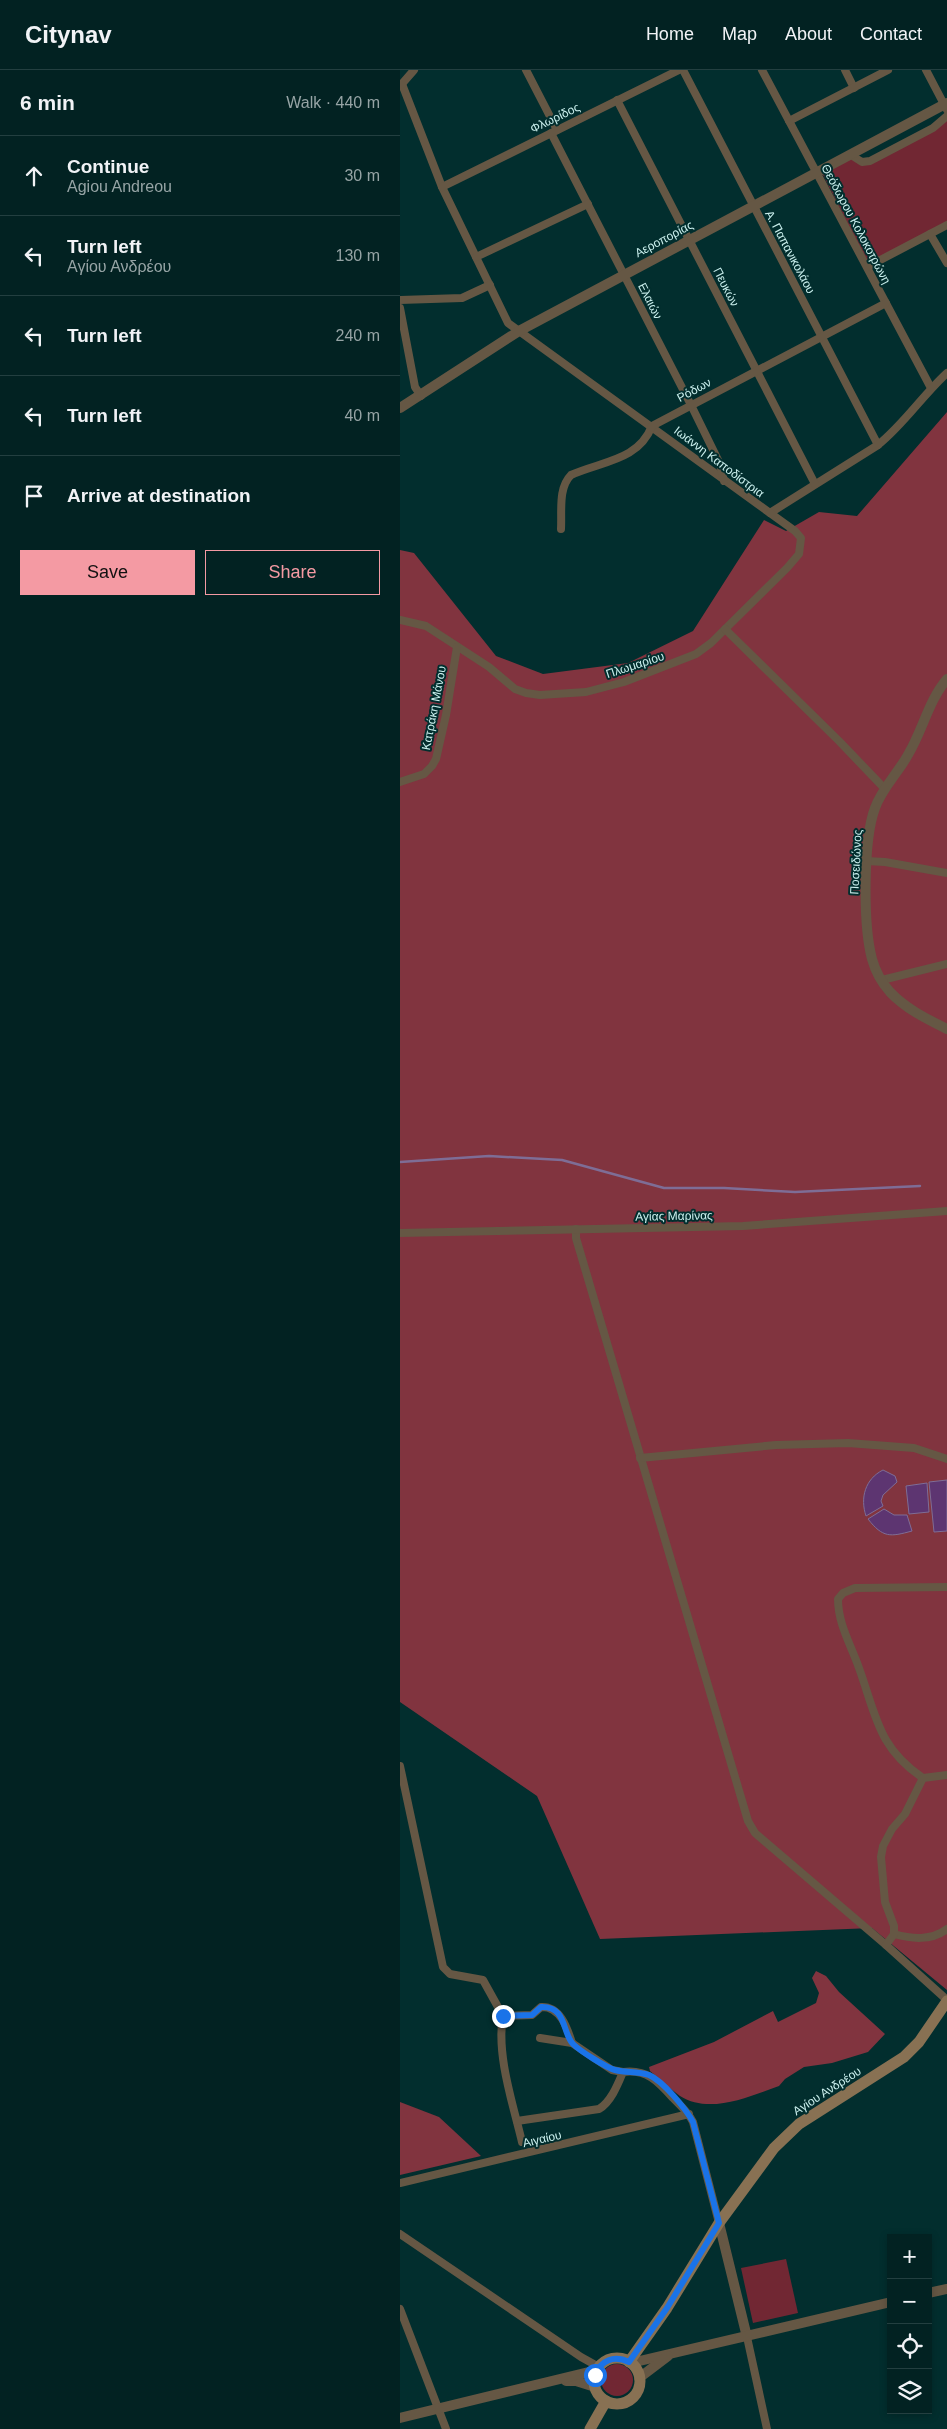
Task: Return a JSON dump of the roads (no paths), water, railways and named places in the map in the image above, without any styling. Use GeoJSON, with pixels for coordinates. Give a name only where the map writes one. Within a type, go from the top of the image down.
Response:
{"type":"FeatureCollection","features":[{"type":"Feature","properties":{"kind":"main road","name":"Αγίου Ανδρέου"},"geometry":{"type":"LineString","coordinates":[[630,2363],[667,2308],[719,2223],[774,2148],[799,2124],[904,2057],[920,2042],[947,2000]]}},
{"type":"Feature","properties":{"kind":"main road"},"geometry":{"type":"LineString","coordinates":[[616,2358],[630,2363],[639,2378],[639,2385],[632,2397],[620,2403],[606,2401],[599,2395],[595,2387],[598,2368],[610,2359],[616,2358]]}},
{"type":"Feature","properties":{"kind":"main road"},"geometry":{"type":"LineString","coordinates":[[590,2429],[606,2401]]}},
{"type":"Feature","properties":{"kind":"street"},"geometry":{"type":"LineString","coordinates":[[401,85],[414,70]]}},
{"type":"Feature","properties":{"kind":"street","name":"Ελαιών"},"geometry":{"type":"LineString","coordinates":[[526,70],[588,204],[720,464],[724,481]]}},
{"type":"Feature","properties":{"kind":"street","name":"Φλωρίδος"},"geometry":{"type":"LineString","coordinates":[[442,187],[679,70]]}},
{"type":"Feature","properties":{"kind":"street","name":"Α. Παπανικολάου"},"geometry":{"type":"LineString","coordinates":[[683,70],[878,445]]}},
{"type":"Feature","properties":{"kind":"street","name":"Θεόδωρου Κολοκοτρώνη"},"geometry":{"type":"LineString","coordinates":[[762,70],[931,388]]}},
{"type":"Feature","properties":{"kind":"street"},"geometry":{"type":"LineString","coordinates":[[845,70],[854,88]]}},
{"type":"Feature","properties":{"kind":"street"},"geometry":{"type":"LineString","coordinates":[[789,121],[888,70]]}},
{"type":"Feature","properties":{"kind":"street"},"geometry":{"type":"LineString","coordinates":[[926,70],[946,106]]}},
{"type":"Feature","properties":{"kind":"street","name":"Ιωάννη Καποδίστρια"},"geometry":{"type":"LineString","coordinates":[[401,85],[442,187],[508,323],[770,513],[878,445],[894,432],[931,388],[947,373]]}},
{"type":"Feature","properties":{"kind":"street"},"geometry":{"type":"LineString","coordinates":[[939,94],[947,90]]}},
{"type":"Feature","properties":{"kind":"street","name":"Πευκών"},"geometry":{"type":"LineString","coordinates":[[617,100],[815,484]]}},
{"type":"Feature","properties":{"kind":"street","name":"Αεροπορίας"},"geometry":{"type":"LineString","coordinates":[[400,408],[519,331],[754,207],[816,172],[946,106]]}},
{"type":"Feature","properties":{"kind":"street"},"geometry":{"type":"LineString","coordinates":[[851,155],[862,162],[870,161],[933,128],[947,116]]}},
{"type":"Feature","properties":{"kind":"street"},"geometry":{"type":"LineString","coordinates":[[476,257],[588,204]]}},
{"type":"Feature","properties":{"kind":"street"},"geometry":{"type":"LineString","coordinates":[[867,267],[947,225]]}},
{"type":"Feature","properties":{"kind":"street"},"geometry":{"type":"LineString","coordinates":[[930,234],[947,263]]}},
{"type":"Feature","properties":{"kind":"street"},"geometry":{"type":"LineString","coordinates":[[400,300],[462,298],[490,285]]}},
{"type":"Feature","properties":{"kind":"street","name":"Ρόδων"},"geometry":{"type":"LineString","coordinates":[[561,529],[562,490],[566,480],[579,471],[632,452],[641,445],[652,426],[886,303]]}},
{"type":"Feature","properties":{"kind":"street"},"geometry":{"type":"LineString","coordinates":[[400,308],[415,386],[421,396]]}},
{"type":"Feature","properties":{"kind":"street","name":"Πλωμαρίου"},"geometry":{"type":"LineString","coordinates":[[400,620],[426,626],[489,667],[515,689],[540,695],[566,694],[586,692],[624,682],[678,663],[696,654],[725,629],[799,554],[800,538],[795,531],[770,513]]}},
{"type":"Feature","properties":{"kind":"street"},"geometry":{"type":"LineString","coordinates":[[725,629],[885,789]]}},
{"type":"Feature","properties":{"kind":"street","name":"Κατράκη Μάνου"},"geometry":{"type":"LineString","coordinates":[[400,782],[424,774],[432,766],[436,758],[446,715],[457,647]]}},
{"type":"Feature","properties":{"kind":"street","name":"Ποσειδώνος"},"geometry":{"type":"LineString","coordinates":[[947,679],[931,705],[908,754],[875,807],[869,829],[866,861],[869,944],[874,968],[889,991],[907,1007],[947,1030]]}},
{"type":"Feature","properties":{"kind":"street"},"geometry":{"type":"LineString","coordinates":[[866,861],[885,862],[947,872]]}},
{"type":"Feature","properties":{"kind":"street"},"geometry":{"type":"LineString","coordinates":[[882,980],[947,964]]}},
{"type":"Feature","properties":{"kind":"street","name":"Αγίας Μαρίνας"},"geometry":{"type":"LineString","coordinates":[[400,1233],[743,1226],[947,1211]]}},
{"type":"Feature","properties":{"kind":"street"},"geometry":{"type":"LineString","coordinates":[[576,1229],[576,1238],[748,1821],[754,1832],[886,1944],[947,2000]]}},
{"type":"Feature","properties":{"kind":"street"},"geometry":{"type":"LineString","coordinates":[[640,1458],[776,1445],[848,1443],[914,1448],[947,1459]]}},
{"type":"Feature","properties":{"kind":"street"},"geometry":{"type":"LineString","coordinates":[[947,1586],[855,1588],[842,1593],[838,1599],[842,1628],[881,1734],[907,1768],[923,1778],[947,1775]]}},
{"type":"Feature","properties":{"kind":"street"},"geometry":{"type":"LineString","coordinates":[[400,1766],[442,1967],[450,1974],[483,1980],[503,2016],[500,2032],[505,2071],[522,2142]]}},
{"type":"Feature","properties":{"kind":"street"},"geometry":{"type":"LineString","coordinates":[[886,1944],[894,1934],[892,1918],[885,1902],[881,1857],[883,1846],[892,1829],[905,1814],[923,1778]]}},
{"type":"Feature","properties":{"kind":"street"},"geometry":{"type":"LineString","coordinates":[[894,1934],[922,1938],[935,1937],[947,1929]]}},
{"type":"Feature","properties":{"kind":"street"},"geometry":{"type":"LineString","coordinates":[[503,2016],[532,2015],[541,2007],[547,2006],[558,2014],[564,2022],[572,2043]]}},
{"type":"Feature","properties":{"kind":"street"},"geometry":{"type":"LineString","coordinates":[[540,2038],[572,2043],[612,2070],[623,2072],[634,2070],[658,2080],[689,2114],[693,2122],[748,2336],[767,2429]]}},
{"type":"Feature","properties":{"kind":"street"},"geometry":{"type":"LineString","coordinates":[[517,2120],[598,2109],[604,2106],[623,2072]]}},
{"type":"Feature","properties":{"kind":"street","name":"Αιγαίου"},"geometry":{"type":"LineString","coordinates":[[400,2184],[689,2114]]}},
{"type":"Feature","properties":{"kind":"street"},"geometry":{"type":"LineString","coordinates":[[400,2234],[598,2368]]}},
{"type":"Feature","properties":{"kind":"street"},"geometry":{"type":"LineString","coordinates":[[932,2292],[947,2289]]}},
{"type":"Feature","properties":{"kind":"street"},"geometry":{"type":"LineString","coordinates":[[630,2363],[643,2359],[669,2356],[887,2303]]}},
{"type":"Feature","properties":{"kind":"street"},"geometry":{"type":"LineString","coordinates":[[400,2309],[446,2429]]}},
{"type":"Feature","properties":{"kind":"street"},"geometry":{"type":"LineString","coordinates":[[639,2378],[669,2356]]}},
{"type":"Feature","properties":{"kind":"street"},"geometry":{"type":"LineString","coordinates":[[400,2418],[560,2381],[598,2368]]}},
{"type":"Feature","properties":{"kind":"street"},"geometry":{"type":"LineString","coordinates":[[560,2381],[576,2381],[595,2387]]}},
{"type":"Feature","properties":{"kind":"waterway"},"geometry":{"type":"LineString","coordinates":[[400,1162],[489,1156],[562,1160],[664,1188],[724,1188],[795,1192],[920,1186]]}}]}
